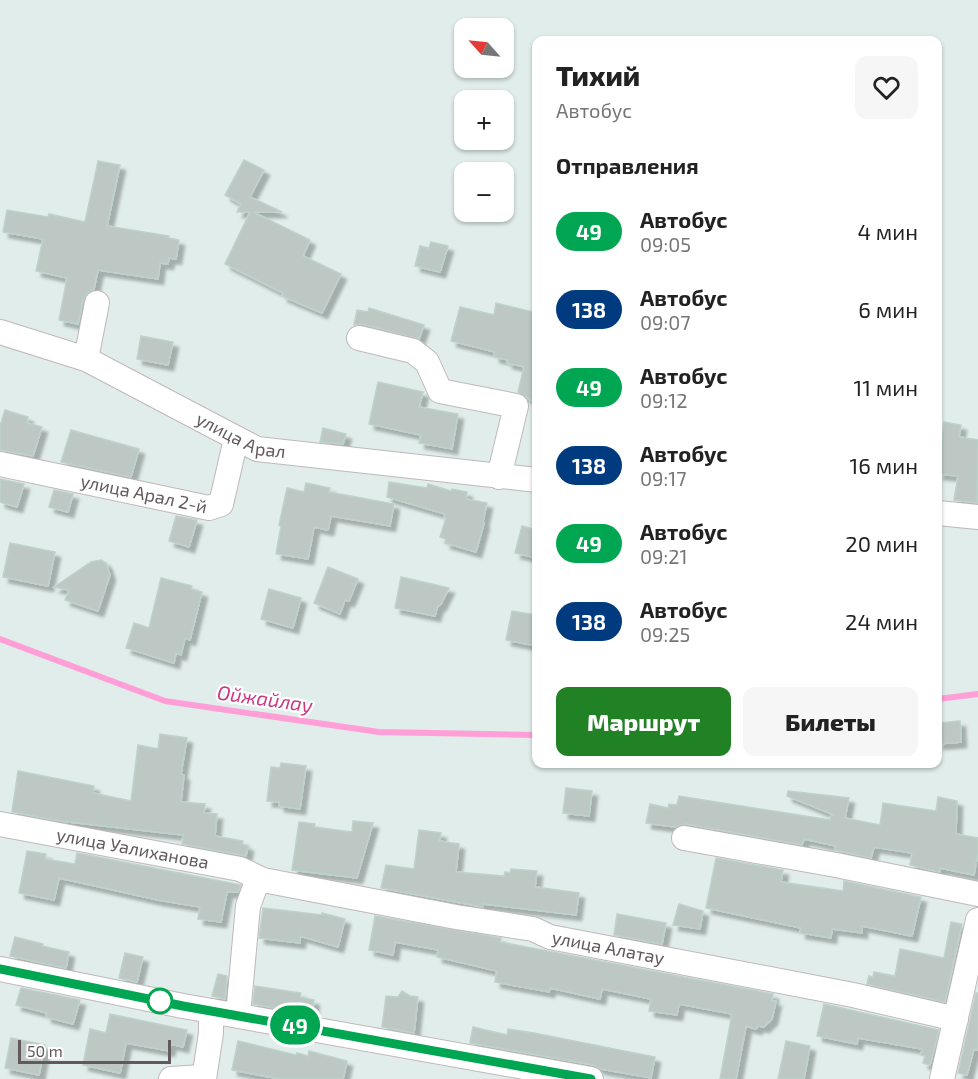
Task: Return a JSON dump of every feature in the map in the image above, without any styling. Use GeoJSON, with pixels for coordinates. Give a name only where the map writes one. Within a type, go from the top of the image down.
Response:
{"type":"FeatureCollection","features":[{"type":"Feature","properties":{"kind":"street"},"geometry":{"type":"LineString","coordinates":[[86,359],[97,303]]}},
{"type":"Feature","properties":{"kind":"street","name":"улица Арал"},"geometry":{"type":"LineString","coordinates":[[0,332],[86,359],[257,449],[532,480]]}},
{"type":"Feature","properties":{"kind":"street"},"geometry":{"type":"LineString","coordinates":[[359,338],[413,351],[427,362],[440,391],[516,406],[499,477]]}},
{"type":"Feature","properties":{"kind":"street","name":"улица Арал 2-й"},"geometry":{"type":"LineString","coordinates":[[0,464],[209,508],[220,504],[236,439]]}},
{"type":"Feature","properties":{"kind":"street"},"geometry":{"type":"LineString","coordinates":[[942,513],[978,517]]}},
{"type":"Feature","properties":{"kind":"street","name":"улица Уалиханова"},"geometry":{"type":"LineString","coordinates":[[0,824],[217,864],[240,869],[263,880]]}},
{"type":"Feature","properties":{"kind":"street"},"geometry":{"type":"LineString","coordinates":[[684,838],[836,865],[978,894]]}},
{"type":"Feature","properties":{"kind":"street"},"geometry":{"type":"LineString","coordinates":[[238,1015],[248,906],[255,887],[263,880]]}},
{"type":"Feature","properties":{"kind":"street","name":"улица Алатау"},"geometry":{"type":"LineString","coordinates":[[263,880],[456,917],[533,929],[550,937],[853,995],[956,1019]]}},
{"type":"Feature","properties":{"kind":"street"},"geometry":{"type":"LineString","coordinates":[[942,1079],[978,920]]}},
{"type":"Feature","properties":{"kind":"street"},"geometry":{"type":"LineString","coordinates":[[0,969],[211,1011],[591,1079]]}},
{"type":"Feature","properties":{"kind":"street"},"geometry":{"type":"LineString","coordinates":[[171,1079],[204,1078],[211,1011]]}},
{"type":"Feature","properties":{"kind":"building"},"geometry":{"type":"Polygon","coordinates":[[[244,160],[264,170],[250,197],[282,212],[253,212],[310,240],[303,256],[341,274],[322,313],[282,296],[283,293],[225,264],[250,212],[237,212],[241,204],[225,195],[244,160]]]}},
{"type":"Feature","properties":{"kind":"building"},"geometry":{"type":"Polygon","coordinates":[[[98,161],[120,165],[107,226],[169,236],[168,238],[179,240],[176,259],[169,258],[168,264],[160,263],[158,279],[98,270],[94,289],[87,293],[83,300],[78,324],[59,320],[67,278],[36,271],[43,239],[3,232],[7,210],[48,217],[49,214],[85,222],[98,161]]]}},
{"type":"Feature","properties":{"kind":"building"},"geometry":{"type":"Polygon","coordinates":[[[431,242],[448,246],[440,272],[415,266],[420,246],[429,248],[431,242]]]}},
{"type":"Feature","properties":{"kind":"building"},"geometry":{"type":"Polygon","coordinates":[[[496,303],[532,312],[532,401],[518,392],[524,367],[494,357],[495,352],[451,341],[460,307],[494,315],[496,303]]]}},
{"type":"Feature","properties":{"kind":"building"},"geometry":{"type":"Polygon","coordinates":[[[369,308],[424,325],[419,339],[362,324],[354,325],[357,310],[368,312],[369,308]]]}},
{"type":"Feature","properties":{"kind":"building"},"geometry":{"type":"Polygon","coordinates":[[[141,336],[173,342],[168,365],[137,359],[141,336]]]}},
{"type":"Feature","properties":{"kind":"building"},"geometry":{"type":"Polygon","coordinates":[[[378,382],[423,392],[419,407],[458,414],[452,449],[419,443],[421,435],[369,424],[378,382]]]}},
{"type":"Feature","properties":{"kind":"building"},"geometry":{"type":"Polygon","coordinates":[[[5,410],[28,417],[27,423],[42,427],[33,456],[0,450],[0,426],[5,410]]]}},
{"type":"Feature","properties":{"kind":"building"},"geometry":{"type":"Polygon","coordinates":[[[944,422],[961,425],[959,437],[978,440],[977,503],[954,500],[958,476],[942,474],[944,422]]]}},
{"type":"Feature","properties":{"kind":"building"},"geometry":{"type":"Polygon","coordinates":[[[323,428],[346,434],[343,444],[320,442],[323,428]]]}},
{"type":"Feature","properties":{"kind":"building"},"geometry":{"type":"Polygon","coordinates":[[[71,430],[139,449],[131,477],[61,462],[71,430]]]}},
{"type":"Feature","properties":{"kind":"building"},"geometry":{"type":"Polygon","coordinates":[[[0,479],[24,484],[17,507],[0,502],[0,479]]]}},
{"type":"Feature","properties":{"kind":"building"},"geometry":{"type":"Polygon","coordinates":[[[389,482],[427,488],[428,484],[451,491],[452,489],[467,492],[466,499],[487,503],[476,552],[445,543],[446,539],[440,537],[446,518],[445,514],[387,497],[389,482]]]}},
{"type":"Feature","properties":{"kind":"building"},"geometry":{"type":"Polygon","coordinates":[[[306,483],[330,488],[329,492],[394,504],[390,526],[331,516],[328,530],[314,527],[308,559],[276,554],[281,526],[279,525],[287,488],[304,492],[306,483]]]}},
{"type":"Feature","properties":{"kind":"building"},"geometry":{"type":"Polygon","coordinates":[[[54,490],[73,494],[68,512],[49,507],[54,490]]]}},
{"type":"Feature","properties":{"kind":"building"},"geometry":{"type":"Polygon","coordinates":[[[176,516],[197,520],[189,547],[169,541],[176,516]]]}},
{"type":"Feature","properties":{"kind":"building"},"geometry":{"type":"Polygon","coordinates":[[[522,526],[532,529],[532,557],[515,553],[522,526]]]}},
{"type":"Feature","properties":{"kind":"building"},"geometry":{"type":"Polygon","coordinates":[[[10,543],[55,552],[48,586],[3,577],[10,543]]]}},
{"type":"Feature","properties":{"kind":"building"},"geometry":{"type":"Polygon","coordinates":[[[101,560],[106,563],[110,575],[98,611],[65,600],[69,590],[54,587],[91,562],[101,560]]]}},
{"type":"Feature","properties":{"kind":"building"},"geometry":{"type":"Polygon","coordinates":[[[328,567],[358,579],[349,601],[345,600],[340,614],[314,603],[328,567]]]}},
{"type":"Feature","properties":{"kind":"building"},"geometry":{"type":"Polygon","coordinates":[[[401,577],[449,588],[435,616],[395,608],[401,577]]]}},
{"type":"Feature","properties":{"kind":"building"},"geometry":{"type":"Polygon","coordinates":[[[161,578],[192,586],[191,589],[202,592],[190,640],[185,638],[181,655],[176,653],[174,663],[126,648],[134,623],[149,628],[161,578]]]}},
{"type":"Feature","properties":{"kind":"building"},"geometry":{"type":"Polygon","coordinates":[[[269,589],[301,598],[293,628],[261,619],[269,589]]]}},
{"type":"Feature","properties":{"kind":"building"},"geometry":{"type":"Polygon","coordinates":[[[512,611],[532,614],[532,645],[506,640],[512,611]]]}},
{"type":"Feature","properties":{"kind":"building"},"geometry":{"type":"Polygon","coordinates":[[[960,721],[961,742],[942,744],[942,723],[960,721]]]}},
{"type":"Feature","properties":{"kind":"building"},"geometry":{"type":"Polygon","coordinates":[[[160,734],[187,738],[181,774],[184,775],[181,802],[205,804],[204,813],[217,814],[215,836],[243,841],[242,844],[248,846],[246,856],[182,844],[183,835],[60,821],[12,812],[18,771],[94,786],[93,793],[131,801],[138,745],[158,749],[160,734]]]}},
{"type":"Feature","properties":{"kind":"building"},"geometry":{"type":"Polygon","coordinates":[[[281,763],[306,766],[300,809],[279,806],[279,802],[267,801],[271,767],[280,768],[281,763]]]}},
{"type":"Feature","properties":{"kind":"building"},"geometry":{"type":"Polygon","coordinates":[[[566,788],[592,791],[589,816],[563,813],[566,788]]]}},
{"type":"Feature","properties":{"kind":"building"},"geometry":{"type":"Polygon","coordinates":[[[788,791],[849,798],[845,818],[880,825],[883,803],[936,811],[938,797],[957,801],[956,834],[978,838],[974,875],[940,868],[940,872],[910,865],[912,853],[874,847],[871,858],[835,850],[836,846],[804,839],[802,845],[686,824],[675,827],[646,823],[650,804],[668,808],[669,804],[677,805],[679,796],[830,820],[831,815],[834,815],[787,796],[788,791]]]}},
{"type":"Feature","properties":{"kind":"building"},"geometry":{"type":"Polygon","coordinates":[[[353,821],[373,823],[357,878],[292,870],[299,822],[315,824],[314,827],[352,832],[353,821]]]}},
{"type":"Feature","properties":{"kind":"building"},"geometry":{"type":"Polygon","coordinates":[[[419,830],[441,833],[439,841],[459,844],[456,872],[504,876],[505,872],[510,873],[511,869],[537,871],[535,887],[579,893],[576,915],[483,904],[483,907],[381,888],[386,865],[414,869],[419,830]]]}},
{"type":"Feature","properties":{"kind":"building"},"geometry":{"type":"Polygon","coordinates":[[[27,851],[46,854],[45,859],[75,864],[77,853],[241,885],[238,892],[227,892],[221,922],[198,919],[200,907],[59,878],[54,900],[19,893],[27,851]]]}},
{"type":"Feature","properties":{"kind":"building"},"geometry":{"type":"Polygon","coordinates":[[[716,858],[783,870],[781,882],[843,891],[844,881],[921,897],[912,936],[862,926],[862,933],[832,929],[831,938],[800,933],[801,928],[706,908],[716,858]]]}},
{"type":"Feature","properties":{"kind":"building"},"geometry":{"type":"Polygon","coordinates":[[[679,904],[703,911],[700,929],[673,925],[679,904]]]}},
{"type":"Feature","properties":{"kind":"building"},"geometry":{"type":"Polygon","coordinates":[[[263,908],[322,915],[322,913],[345,919],[338,947],[300,936],[300,943],[259,938],[263,908]]]}},
{"type":"Feature","properties":{"kind":"building"},"geometry":{"type":"Polygon","coordinates":[[[617,914],[666,923],[662,944],[614,935],[617,914]]]}},
{"type":"Feature","properties":{"kind":"building"},"geometry":{"type":"Polygon","coordinates":[[[375,916],[501,938],[500,942],[773,994],[772,1001],[776,1001],[772,1019],[764,1027],[758,1026],[756,1029],[746,1026],[736,1079],[720,1079],[732,1014],[679,1004],[677,1015],[649,1011],[651,999],[602,989],[600,999],[550,988],[549,992],[495,982],[497,971],[437,957],[438,950],[395,942],[393,955],[369,950],[375,916]]]}},
{"type":"Feature","properties":{"kind":"building"},"geometry":{"type":"Polygon","coordinates":[[[951,922],[962,924],[945,1002],[867,984],[869,976],[873,977],[874,972],[895,976],[900,949],[944,958],[951,922]]]}},
{"type":"Feature","properties":{"kind":"building"},"geometry":{"type":"Polygon","coordinates":[[[15,937],[69,952],[66,968],[10,956],[15,937]]]}},
{"type":"Feature","properties":{"kind":"building"},"geometry":{"type":"Polygon","coordinates":[[[125,953],[143,957],[137,982],[119,978],[125,953]]]}},
{"type":"Feature","properties":{"kind":"building"},"geometry":{"type":"Polygon","coordinates":[[[218,974],[227,976],[225,999],[212,996],[218,974]]]}},
{"type":"Feature","properties":{"kind":"building"},"geometry":{"type":"Polygon","coordinates":[[[255,986],[301,993],[300,997],[314,1000],[312,1015],[253,1004],[255,986]]]}},
{"type":"Feature","properties":{"kind":"building"},"geometry":{"type":"Polygon","coordinates":[[[21,988],[80,1000],[73,1024],[46,1017],[47,1013],[16,1005],[21,988]]]}},
{"type":"Feature","properties":{"kind":"building"},"geometry":{"type":"Polygon","coordinates":[[[402,991],[410,996],[418,997],[414,1033],[382,1027],[386,996],[398,997],[402,991]]]}},
{"type":"Feature","properties":{"kind":"building"},"geometry":{"type":"Polygon","coordinates":[[[976,993],[978,993],[978,1050],[974,1049],[967,1075],[958,1073],[976,993]]]}},
{"type":"Feature","properties":{"kind":"building"},"geometry":{"type":"Polygon","coordinates":[[[824,1004],[939,1030],[930,1065],[923,1063],[925,1056],[921,1055],[922,1049],[858,1038],[857,1044],[817,1036],[824,1004]]]}},
{"type":"Feature","properties":{"kind":"building"},"geometry":{"type":"Polygon","coordinates":[[[110,1014],[187,1030],[183,1047],[171,1044],[169,1051],[126,1043],[120,1073],[83,1065],[90,1029],[106,1033],[110,1014]]]}},
{"type":"Feature","properties":{"kind":"building"},"geometry":{"type":"Polygon","coordinates":[[[473,1027],[507,1035],[508,1029],[534,1033],[655,1057],[651,1078],[601,1069],[594,1065],[470,1043],[473,1027]]]}},
{"type":"Feature","properties":{"kind":"building"},"geometry":{"type":"Polygon","coordinates":[[[11,1038],[45,1045],[39,1075],[5,1068],[11,1038]]]}},
{"type":"Feature","properties":{"kind":"building"},"geometry":{"type":"Polygon","coordinates":[[[238,1041],[296,1055],[297,1053],[308,1056],[309,1051],[347,1061],[343,1079],[280,1079],[232,1070],[238,1041]]]}},
{"type":"Feature","properties":{"kind":"building"},"geometry":{"type":"Polygon","coordinates":[[[786,1041],[810,1046],[804,1079],[778,1079],[786,1041]]]}},
{"type":"Feature","properties":{"kind":"waterway","name":"Ойжайлау"},"geometry":{"type":"LineString","coordinates":[[0,639],[165,701],[379,732],[532,735]]}},
{"type":"Feature","properties":{"kind":"waterway","name":"Ойжайлау"},"geometry":{"type":"LineString","coordinates":[[942,698],[978,694]]}},
{"type":"Feature","properties":{"kind":"bus line","name":"49"},"geometry":{"type":"LineString","coordinates":[[0,969],[183,1006],[591,1079]]}}]}
